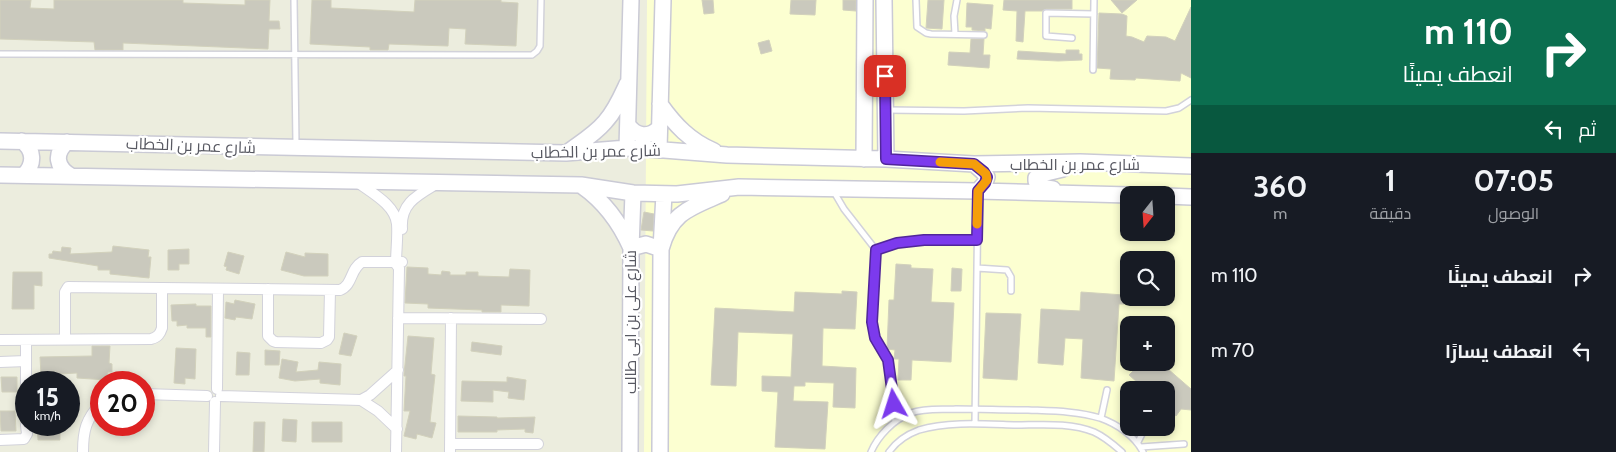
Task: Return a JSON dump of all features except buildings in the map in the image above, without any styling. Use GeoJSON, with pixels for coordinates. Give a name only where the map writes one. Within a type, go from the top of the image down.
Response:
{"type":"FeatureCollection","features":[{"type":"Feature","properties":{"kind":"street"},"geometry":{"type":"LineString","coordinates":[[627,148],[631,0]]}},
{"type":"Feature","properties":{"kind":"street"},"geometry":{"type":"LineString","coordinates":[[659,150],[662,0]]}},
{"type":"Feature","properties":{"kind":"street"},"geometry":{"type":"LineString","coordinates":[[864,159],[865,0]]}},
{"type":"Feature","properties":{"kind":"street"},"geometry":{"type":"LineString","coordinates":[[884,0],[886,159]]}},
{"type":"Feature","properties":{"kind":"street"},"geometry":{"type":"LineString","coordinates":[[865,25],[884,26]]}},
{"type":"Feature","properties":{"kind":"street"},"geometry":{"type":"LineString","coordinates":[[566,153],[587,139],[605,123],[629,81]]}},
{"type":"Feature","properties":{"kind":"street"},"geometry":{"type":"LineString","coordinates":[[660,104],[685,134],[705,147],[727,155]]}},
{"type":"Feature","properties":{"kind":"street"},"geometry":{"type":"LineString","coordinates":[[628,125],[634,132],[643,135],[652,134],[659,128]]}},
{"type":"Feature","properties":{"kind":"street","name":"شارع عمر بن الخطاب"},"geometry":{"type":"LineString","coordinates":[[0,140],[566,153],[627,148],[727,155],[886,159],[974,164],[1080,162],[1191,166]]}},
{"type":"Feature","properties":{"kind":"street"},"geometry":{"type":"LineString","coordinates":[[22,141],[31,151],[32,160],[30,168],[24,175]]}},
{"type":"Feature","properties":{"kind":"street"},"geometry":{"type":"LineString","coordinates":[[68,142],[61,148],[58,156],[59,164],[64,172],[71,176]]}},
{"type":"Feature","properties":{"kind":"street"},"geometry":{"type":"LineString","coordinates":[[1080,162],[1038,175],[1036,181],[1040,186],[1080,194]]}},
{"type":"Feature","properties":{"kind":"street"},"geometry":{"type":"LineString","coordinates":[[974,164],[987,177],[985,183],[978,191]]}},
{"type":"Feature","properties":{"kind":"street","name":"شارع عمر بن الخطاب"},"geometry":{"type":"LineString","coordinates":[[0,175],[581,185],[633,193],[664,194],[739,187],[1120,195]]}},
{"type":"Feature","properties":{"kind":"street"},"geometry":{"type":"LineString","coordinates":[[356,181],[391,209],[400,231]]}},
{"type":"Feature","properties":{"kind":"street"},"geometry":{"type":"LineString","coordinates":[[396,452],[400,231],[403,216],[409,204],[419,194],[438,183]]}},
{"type":"Feature","properties":{"kind":"street"},"geometry":{"type":"LineString","coordinates":[[581,185],[598,198],[613,216],[631,248],[646,244],[661,249],[668,229],[682,212],[739,187]]}},
{"type":"Feature","properties":{"kind":"street","name":"شارع على بن ابى طالب"},"geometry":{"type":"LineString","coordinates":[[630,452],[633,193]]}},
{"type":"Feature","properties":{"kind":"street","name":"شارع على بن ابى طالب"},"geometry":{"type":"LineString","coordinates":[[660,452],[661,249],[664,194]]}},
{"type":"Feature","properties":{"kind":"street"},"geometry":{"type":"LineString","coordinates":[[1175,196],[1191,197]]}},
{"type":"Feature","properties":{"kind":"street"},"geometry":{"type":"LineString","coordinates":[[65,339],[65,292],[68,287],[330,290],[344,288],[348,285],[357,264],[362,262],[399,264]]}},
{"type":"Feature","properties":{"kind":"street"},"geometry":{"type":"LineString","coordinates":[[0,340],[152,339],[157,337],[162,328],[162,288]]}},
{"type":"Feature","properties":{"kind":"street"},"geometry":{"type":"LineString","coordinates":[[214,452],[218,289]]}},
{"type":"Feature","properties":{"kind":"street"},"geometry":{"type":"LineString","coordinates":[[268,289],[268,336],[270,339],[276,342],[312,343],[324,342],[329,337],[330,290]]}},
{"type":"Feature","properties":{"kind":"street"},"geometry":{"type":"LineString","coordinates":[[398,318],[541,319]]}},
{"type":"Feature","properties":{"kind":"street"},"geometry":{"type":"LineString","coordinates":[[451,318],[450,448],[502,448],[538,444]]}},
{"type":"Feature","properties":{"kind":"street"},"geometry":{"type":"LineString","coordinates":[[26,340],[26,371]]}},
{"type":"Feature","properties":{"kind":"street"},"geometry":{"type":"LineString","coordinates":[[0,362],[26,361]]}},
{"type":"Feature","properties":{"kind":"street"},"geometry":{"type":"LineString","coordinates":[[155,394],[361,400],[370,395],[398,370]]}},
{"type":"Feature","properties":{"kind":"street"},"geometry":{"type":"LineString","coordinates":[[361,400],[397,429]]}},
{"type":"Feature","properties":{"kind":"street"},"geometry":{"type":"LineString","coordinates":[[82,452],[85,426],[90,415]]}},
{"type":"Feature","properties":{"kind":"street"},"geometry":{"type":"LineString","coordinates":[[0,440],[24,438],[25,436]]}},
{"type":"Feature","properties":{"kind":"lane"},"geometry":{"type":"LineString","coordinates":[[294,0],[296,148]]}},
{"type":"Feature","properties":{"kind":"lane"},"geometry":{"type":"LineString","coordinates":[[0,54],[532,55],[540,46],[541,0]]}},
{"type":"Feature","properties":{"kind":"lane"},"geometry":{"type":"LineString","coordinates":[[916,0],[917,27],[921,30],[931,34],[984,34]]}},
{"type":"Feature","properties":{"kind":"lane"},"geometry":{"type":"LineString","coordinates":[[955,34],[954,16],[957,0]]}},
{"type":"Feature","properties":{"kind":"lane"},"geometry":{"type":"LineString","coordinates":[[1093,70],[1094,0]]}},
{"type":"Feature","properties":{"kind":"lane"},"geometry":{"type":"LineString","coordinates":[[1072,38],[1046,36],[1046,14],[1094,14]]}},
{"type":"Feature","properties":{"kind":"lane"},"geometry":{"type":"LineString","coordinates":[[886,110],[964,111],[1028,108],[1166,111],[1179,108],[1191,100]]}},
{"type":"Feature","properties":{"kind":"lane"},"geometry":{"type":"LineString","coordinates":[[831,188],[844,209],[876,250],[873,333],[884,352],[890,369],[895,422]]}},
{"type":"Feature","properties":{"kind":"lane"},"geometry":{"type":"LineString","coordinates":[[975,424],[978,191]]}},
{"type":"Feature","properties":{"kind":"lane"},"geometry":{"type":"LineString","coordinates":[[876,250],[897,243],[924,240],[977,240]]}},
{"type":"Feature","properties":{"kind":"lane"},"geometry":{"type":"LineString","coordinates":[[977,268],[1007,270],[1011,277],[1011,291]]}},
{"type":"Feature","properties":{"kind":"lane"},"geometry":{"type":"LineString","coordinates":[[1101,418],[1107,390]]}},
{"type":"Feature","properties":{"kind":"lane"},"geometry":{"type":"LineString","coordinates":[[871,452],[882,434],[895,422],[911,413],[929,410],[975,409],[1079,413],[1101,418],[1120,428],[1141,447],[1184,444]]}},
{"type":"Feature","properties":{"kind":"lane"},"geometry":{"type":"LineString","coordinates":[[889,452],[902,438],[917,430],[933,426],[975,424],[1077,427],[1094,432],[1111,442],[1122,452]]}},
{"type":"Feature","properties":{"kind":"shaded area"},"geometry":{"type":"Polygon","coordinates":[[[647,0],[1191,0],[1191,452],[644,452],[647,0]]]}},
{"type":"Feature","properties":{"kind":"slow traffic"},"geometry":{"type":"LineString","coordinates":[[940,162],[974,164],[986,174],[987,180],[978,191],[977,224]]}},
{"type":"Feature","properties":{"kind":"route"},"geometry":{"type":"LineString","coordinates":[[885,76],[886,159],[974,164],[987,177],[987,180],[978,191],[977,240],[924,240],[897,243],[876,250],[873,333],[888,360],[894,404]]}}]}
